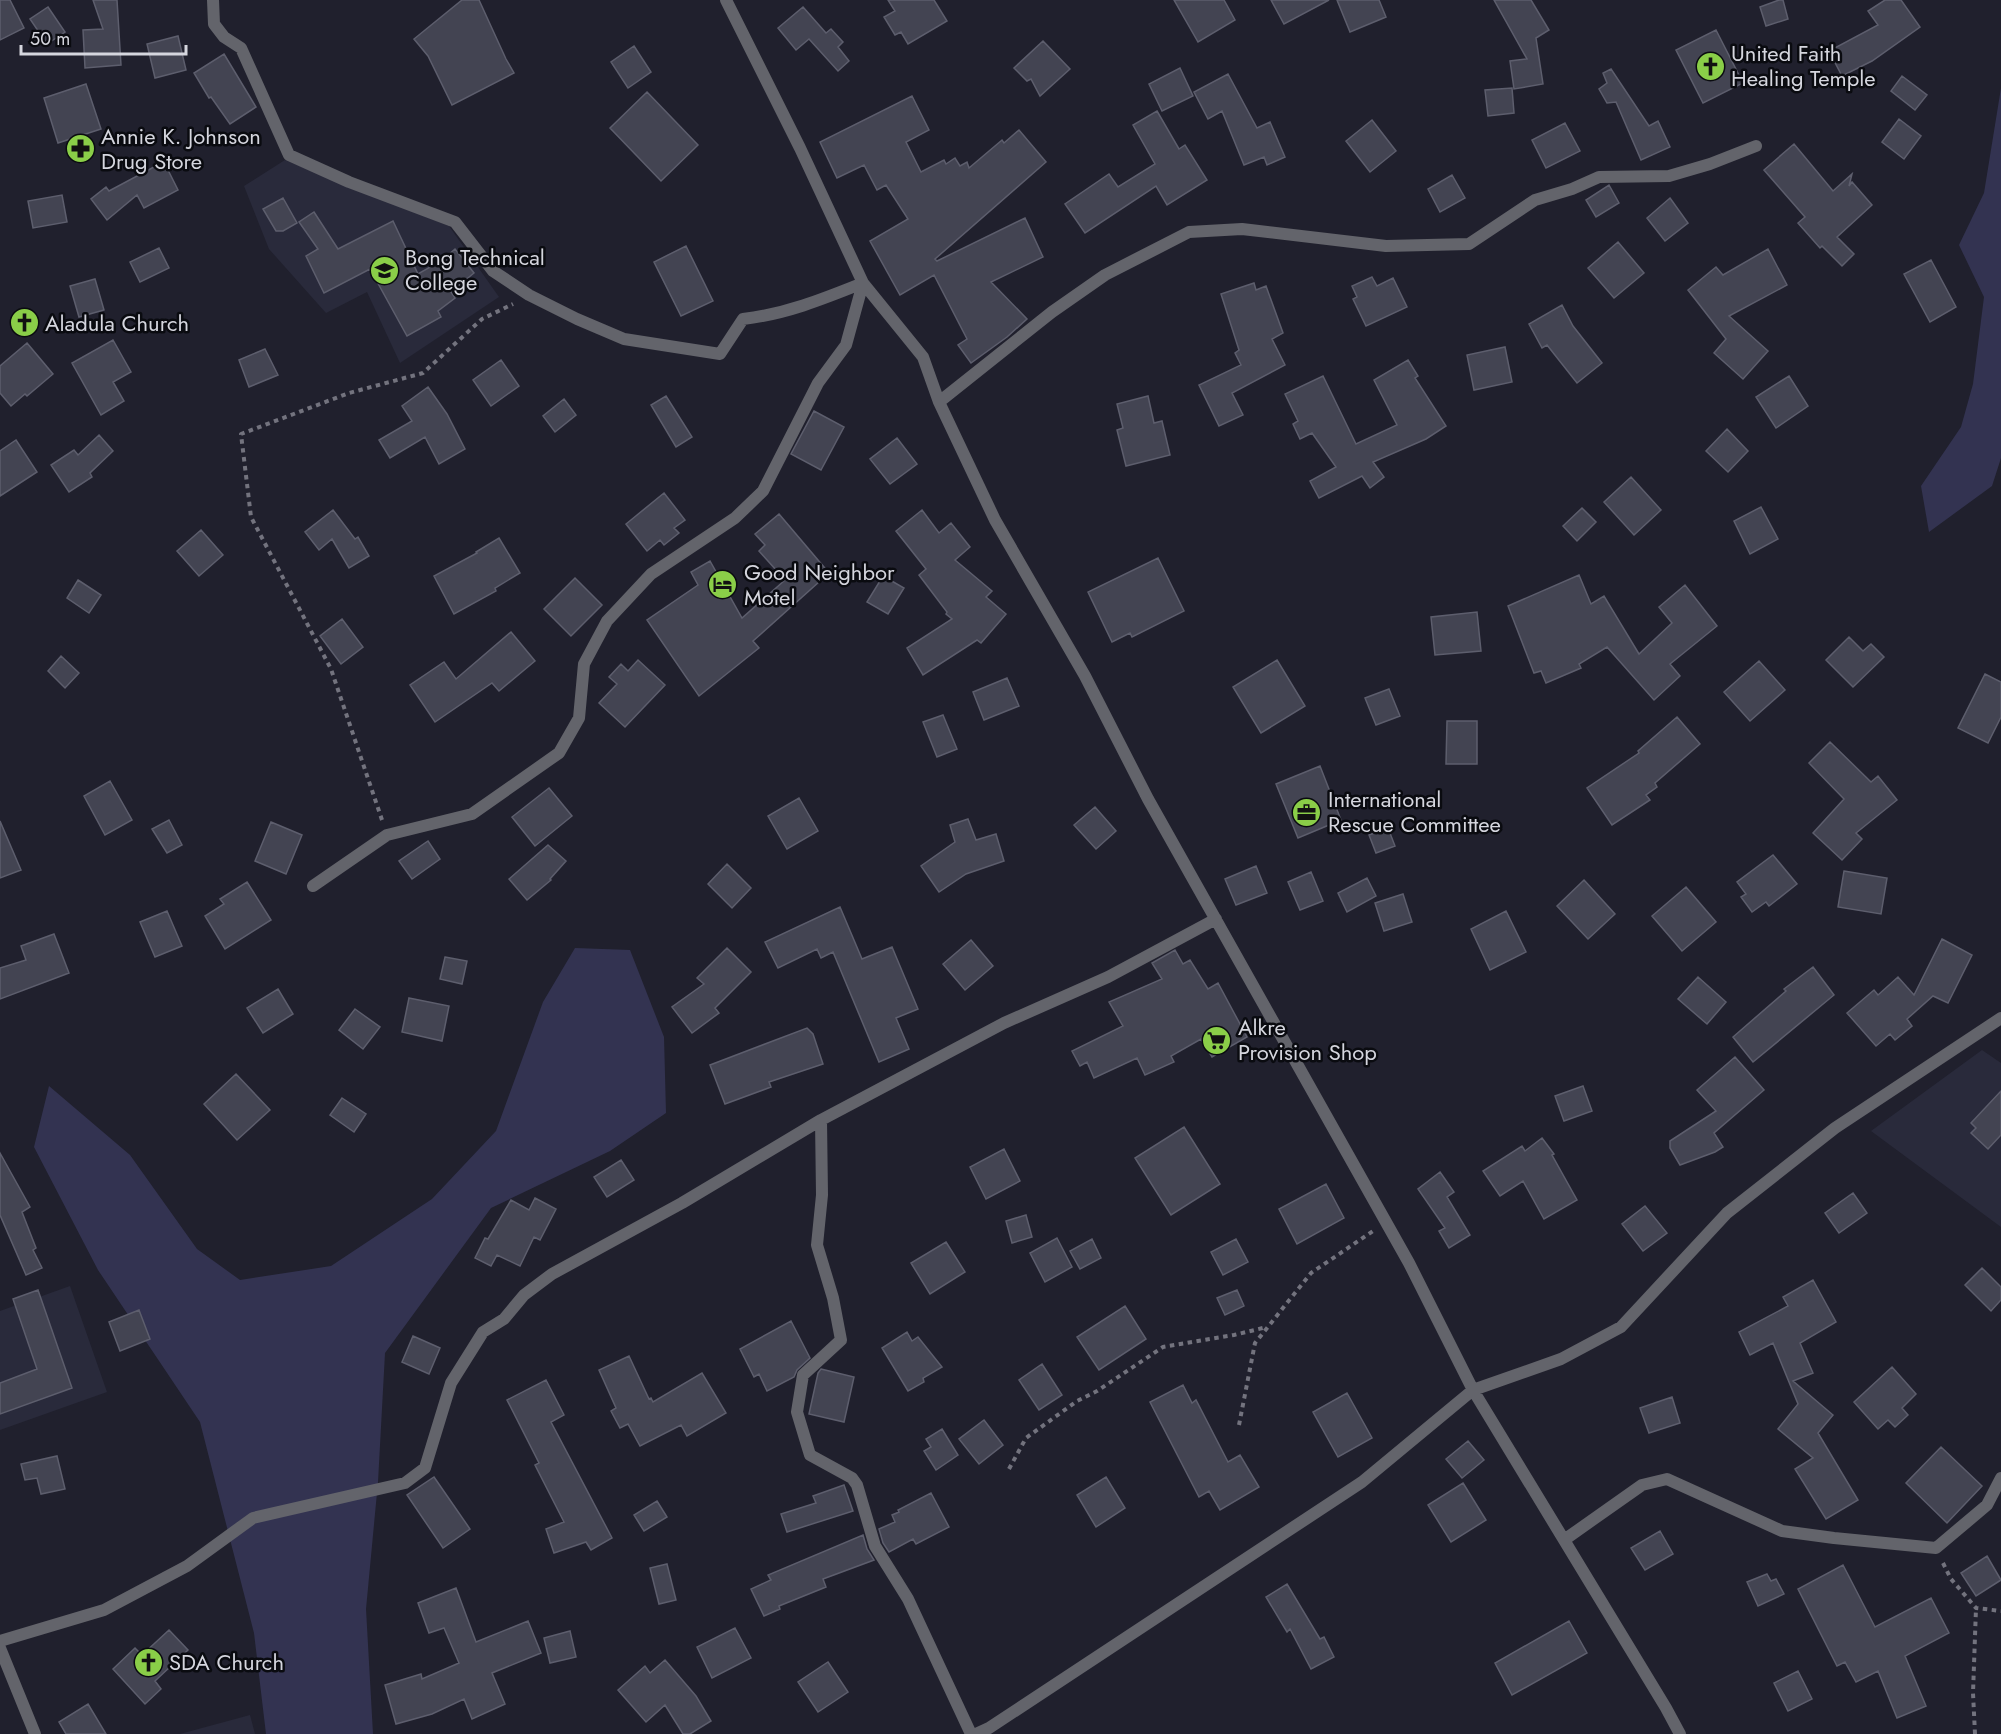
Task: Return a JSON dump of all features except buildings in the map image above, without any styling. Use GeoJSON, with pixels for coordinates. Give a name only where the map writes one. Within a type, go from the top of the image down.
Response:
{"type":"FeatureCollection","features":[{"type":"Feature","properties":{"kind":"street"},"geometry":{"type":"LineString","coordinates":[[213,0],[214,24],[224,38],[241,48],[289,155],[349,182],[455,222],[492,271],[529,295],[624,339],[720,354],[743,319],[769,316],[813,303],[863,283]]}},
{"type":"Feature","properties":{"kind":"street"},"geometry":{"type":"LineString","coordinates":[[726,0],[800,148],[863,283],[923,357],[939,402],[995,520],[1085,676],[1148,799],[1386,1222],[1473,1390],[1680,1734]]}},
{"type":"Feature","properties":{"kind":"street"},"geometry":{"type":"LineString","coordinates":[[939,402],[1052,312],[1105,275],[1189,232],[1242,229],[1386,246],[1469,244],[1535,200],[1572,189],[1599,177],[1669,176],[1710,165],[1756,146]]}},
{"type":"Feature","properties":{"kind":"street"},"geometry":{"type":"LineString","coordinates":[[313,886],[387,835],[472,814],[559,753],[579,718],[584,664],[607,621],[651,574],[735,518],[763,491],[818,383],[846,345],[863,283]]}},
{"type":"Feature","properties":{"kind":"street"},"geometry":{"type":"LineString","coordinates":[[0,1641],[104,1610],[187,1566],[253,1518],[405,1483],[425,1468],[451,1383],[483,1332],[504,1319],[524,1295],[552,1274],[682,1203],[821,1120],[1004,1023],[1108,977],[1216,919]]}},
{"type":"Feature","properties":{"kind":"street"},"geometry":{"type":"LineString","coordinates":[[976,1734],[991,1731],[1362,1482],[1473,1390],[1561,1359],[1622,1327],[1727,1213],[1835,1128],[2001,1018]]}},
{"type":"Feature","properties":{"kind":"street"},"geometry":{"type":"LineString","coordinates":[[821,1120],[822,1196],[817,1245],[833,1298],[841,1340],[803,1375],[797,1412],[810,1455],[852,1478],[857,1485],[875,1546],[908,1599],[971,1734]]}},
{"type":"Feature","properties":{"kind":"street"},"geometry":{"type":"LineString","coordinates":[[1564,1540],[1642,1485],[1667,1479],[1782,1531],[1936,1548],[1987,1505],[2001,1478]]}},
{"type":"Feature","properties":{"kind":"street"},"geometry":{"type":"LineString","coordinates":[[0,1648],[36,1734]]}},
{"type":"Feature","properties":{"kind":"path"},"geometry":{"type":"LineString","coordinates":[[387,835],[331,669],[251,517],[241,434],[349,393],[423,373],[483,319],[529,295]]}},
{"type":"Feature","properties":{"kind":"path"},"geometry":{"type":"LineString","coordinates":[[1239,1425],[1255,1343],[1311,1273],[1386,1222]]}},
{"type":"Feature","properties":{"kind":"path"},"geometry":{"type":"LineString","coordinates":[[1009,1469],[1026,1438],[1077,1401],[1097,1391],[1163,1347],[1267,1327]]}},
{"type":"Feature","properties":{"kind":"path"},"geometry":{"type":"LineString","coordinates":[[1936,1548],[1950,1579],[1976,1608],[2001,1611]]}},
{"type":"Feature","properties":{"kind":"path"},"geometry":{"type":"LineString","coordinates":[[1976,1608],[1973,1693],[1976,1734]]}},
{"type":"Feature","properties":{"kind":"shaded area"},"geometry":{"type":"Polygon","coordinates":[[[2001,88],[2001,458],[1992,486],[1929,532],[1921,486],[1961,427],[1973,384],[1984,297],[1959,245],[1984,193],[2001,88]]]}},
{"type":"Feature","properties":{"kind":"shaded area","name":"Bong Technical College"},"geometry":{"type":"Polygon","coordinates":[[[285,160],[449,226],[499,297],[400,363],[367,292],[326,313],[269,249],[244,186],[285,160]]]}},
{"type":"Feature","properties":{"kind":"shaded area"},"geometry":{"type":"Polygon","coordinates":[[[575,948],[630,950],[664,1037],[666,1113],[610,1151],[491,1208],[385,1353],[378,1482],[366,1609],[373,1734],[266,1734],[254,1633],[200,1422],[98,1270],[34,1147],[49,1086],[130,1155],[197,1249],[240,1280],[331,1266],[432,1199],[496,1131],[543,1002],[575,948]]]}},
{"type":"Feature","properties":{"kind":"shaded area"},"geometry":{"type":"Polygon","coordinates":[[[1982,1050],[2001,1063],[2001,1227],[1871,1131],[1982,1050]]]}},
{"type":"Feature","properties":{"kind":"shaded area"},"geometry":{"type":"Polygon","coordinates":[[[70,1286],[107,1392],[0,1430],[0,1311],[70,1286]]]}},
{"type":"Feature","properties":{"kind":"shaded area"},"geometry":{"type":"Polygon","coordinates":[[[250,1715],[255,1734],[180,1734],[250,1715]]]}},
{"type":"Feature","properties":{"kind":"place","name":"United Faith Healing Temple"},"geometry":{"type":"Point","coordinates":[1710,66]}},
{"type":"Feature","properties":{"kind":"place","name":"Annie K. Johnson Drug Store"},"geometry":{"type":"Point","coordinates":[80,149]}},
{"type":"Feature","properties":{"kind":"place","name":"Bong Technical College"},"geometry":{"type":"Point","coordinates":[384,270]}},
{"type":"Feature","properties":{"kind":"place","name":"Aladula Church"},"geometry":{"type":"Point","coordinates":[24,323]}},
{"type":"Feature","properties":{"kind":"place","name":"Good Neighbor Motel"},"geometry":{"type":"Point","coordinates":[723,585]}},
{"type":"Feature","properties":{"kind":"place","name":"International Rescue Committee"},"geometry":{"type":"Point","coordinates":[1307,812]}},
{"type":"Feature","properties":{"kind":"place","name":"Alkre Provision Shop"},"geometry":{"type":"Point","coordinates":[1217,1040]}},
{"type":"Feature","properties":{"kind":"place","name":"SDA Church"},"geometry":{"type":"Point","coordinates":[148,1662]}}]}
